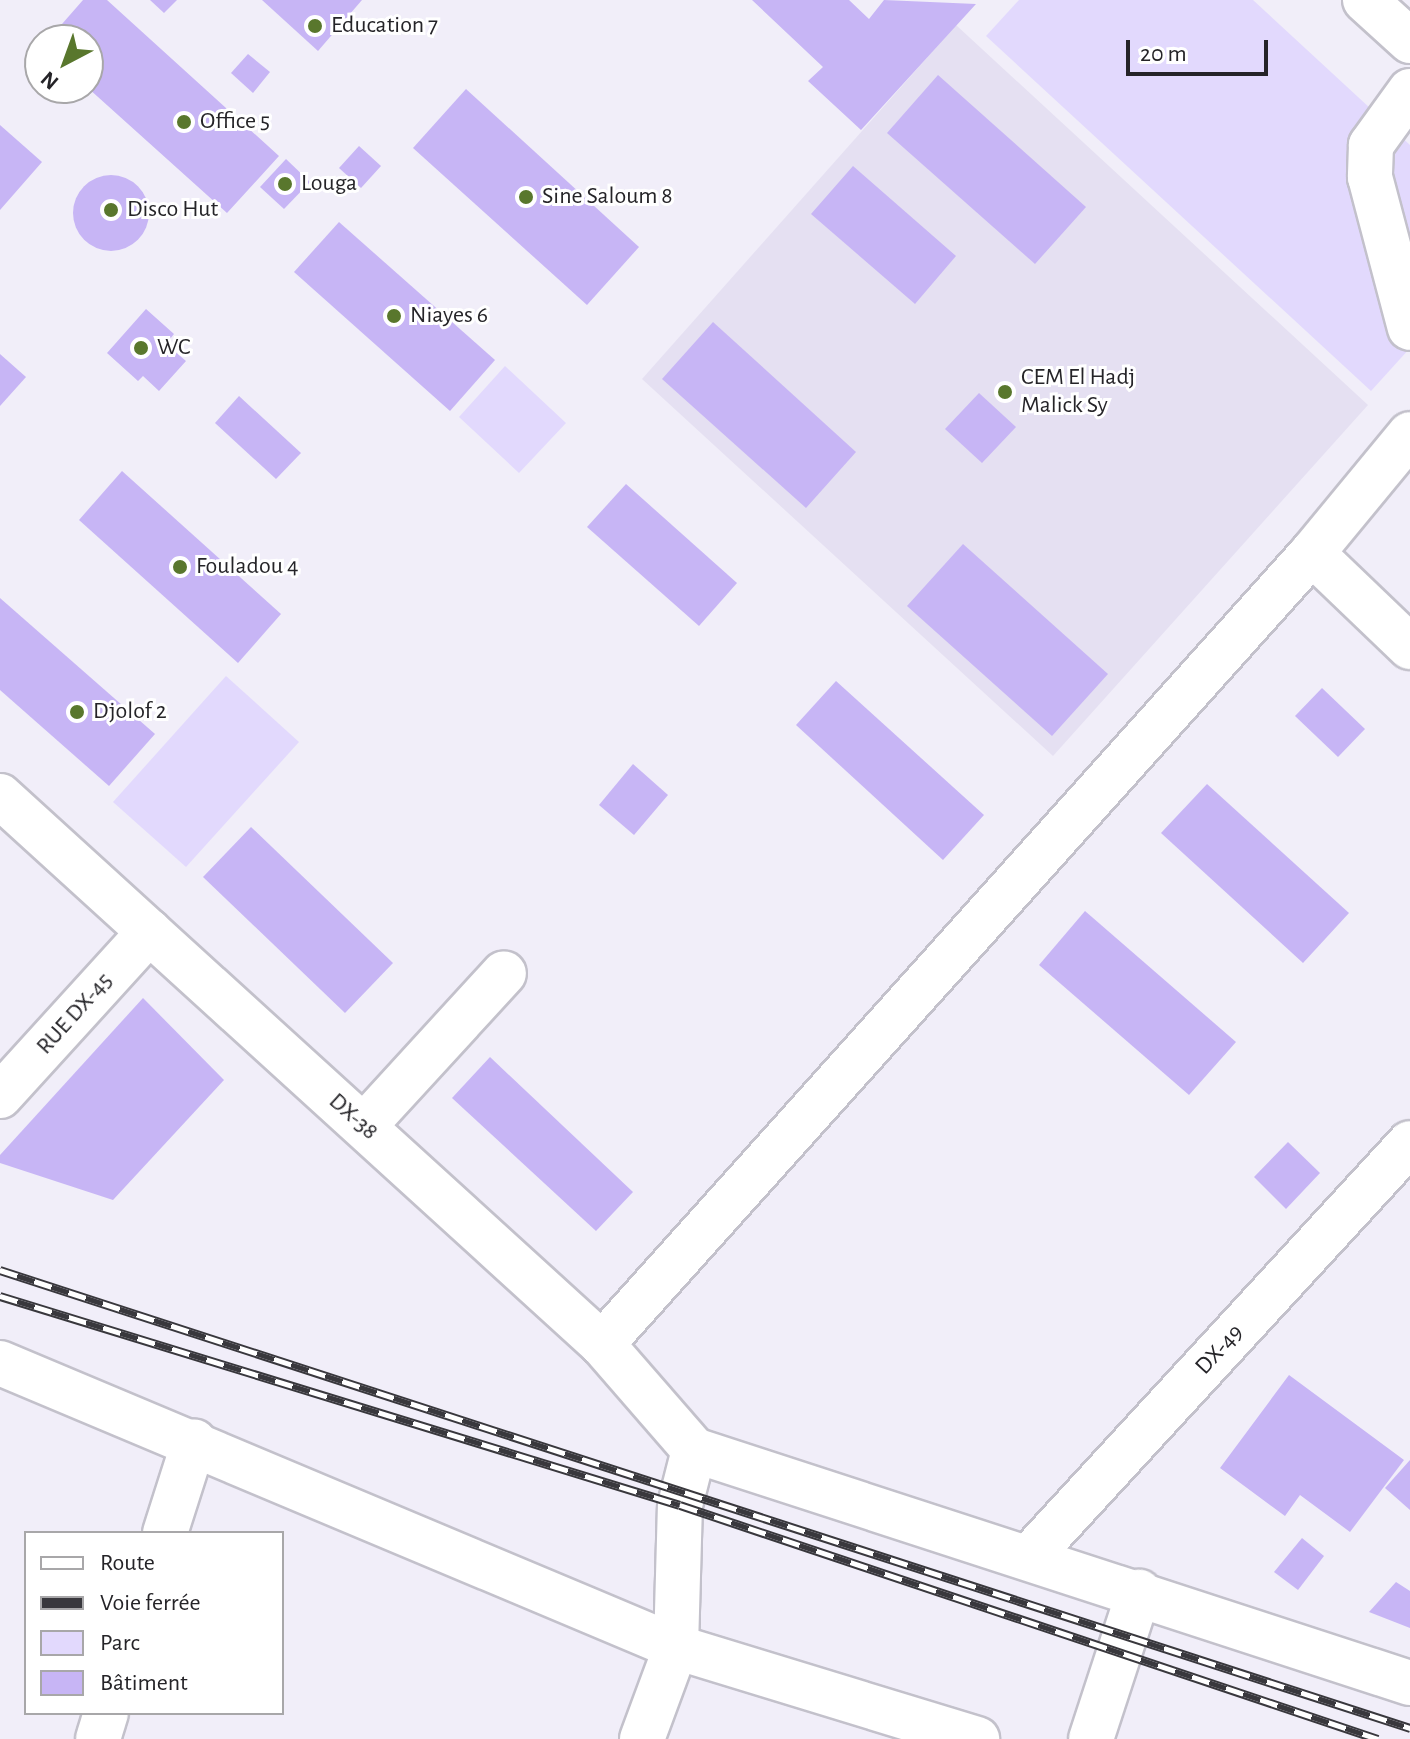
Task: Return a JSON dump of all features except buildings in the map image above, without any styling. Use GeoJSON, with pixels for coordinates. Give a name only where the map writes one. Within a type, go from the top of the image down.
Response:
{"type":"FeatureCollection","features":[{"type":"Feature","properties":{"kind":"street"},"geometry":{"type":"LineString","coordinates":[[1365,0],[1410,41]]}},
{"type":"Feature","properties":{"kind":"street"},"geometry":{"type":"LineString","coordinates":[[1410,91],[1371,145],[1370,177],[1410,328]]}},
{"type":"Feature","properties":{"kind":"street"},"geometry":{"type":"LineString","coordinates":[[602,1344],[1312,553],[1410,434]]}},
{"type":"Feature","properties":{"kind":"street"},"geometry":{"type":"LineString","coordinates":[[1312,553],[1410,647]]}},
{"type":"Feature","properties":{"kind":"street","name":"DX-38"},"geometry":{"type":"LineString","coordinates":[[0,796],[602,1344],[694,1450]]}},
{"type":"Feature","properties":{"kind":"street","name":"RUE DX-45"},"geometry":{"type":"LineString","coordinates":[[0,1096],[149,932]]}},
{"type":"Feature","properties":{"kind":"street"},"geometry":{"type":"LineString","coordinates":[[364,1126],[504,973]]}},
{"type":"Feature","properties":{"kind":"street","name":"DX-49"},"geometry":{"type":"LineString","coordinates":[[1030,1556],[1410,1143]]}},
{"type":"Feature","properties":{"kind":"street"},"geometry":{"type":"LineString","coordinates":[[0,1363],[676,1647],[977,1739]]}},
{"type":"Feature","properties":{"kind":"street"},"geometry":{"type":"LineString","coordinates":[[166,1531],[194,1442]]}},
{"type":"Feature","properties":{"kind":"street"},"geometry":{"type":"LineString","coordinates":[[642,1739],[676,1647],[680,1505],[694,1450],[1030,1556],[1410,1683]]}},
{"type":"Feature","properties":{"kind":"street"},"geometry":{"type":"LineString","coordinates":[[1091,1739],[1139,1592]]}},
{"type":"Feature","properties":{"kind":"street"},"geometry":{"type":"LineString","coordinates":[[98,1739],[105,1715]]}},
{"type":"Feature","properties":{"kind":"shaded area","name":"CEM El Hadj Malick Sy"},"geometry":{"type":"Polygon","coordinates":[[[956,25],[1368,405],[1053,756],[642,379],[956,25]]]}},
{"type":"Feature","properties":{"kind":"green space"},"geometry":{"type":"Polygon","coordinates":[[[1019,0],[1253,0],[1410,145],[1410,348],[1371,391],[986,36],[1019,0]]]}},
{"type":"Feature","properties":{"kind":"green space"},"geometry":{"type":"Polygon","coordinates":[[[505,366],[566,423],[519,473],[459,417],[505,366]]]}},
{"type":"Feature","properties":{"kind":"green space"},"geometry":{"type":"Polygon","coordinates":[[[226,676],[299,742],[186,867],[113,802],[226,676]]]}},
{"type":"Feature","properties":{"kind":"railway"},"geometry":{"type":"LineString","coordinates":[[0,1270],[1410,1728]]}},
{"type":"Feature","properties":{"kind":"railway"},"geometry":{"type":"LineString","coordinates":[[0,1296],[680,1505],[1378,1739]]}},
{"type":"Feature","properties":{"kind":"place","name":"Education 7"},"geometry":{"type":"Point","coordinates":[315,26]}},
{"type":"Feature","properties":{"kind":"place","name":"Office 5"},"geometry":{"type":"Point","coordinates":[184,122]}},
{"type":"Feature","properties":{"kind":"place","name":"Louga"},"geometry":{"type":"Point","coordinates":[285,184]}},
{"type":"Feature","properties":{"kind":"place","name":"Sine Saloum 8"},"geometry":{"type":"Point","coordinates":[526,197]}},
{"type":"Feature","properties":{"kind":"place","name":"Disco Hut"},"geometry":{"type":"Point","coordinates":[111,210]}},
{"type":"Feature","properties":{"kind":"place","name":"Niayes 6"},"geometry":{"type":"Point","coordinates":[394,316]}},
{"type":"Feature","properties":{"kind":"place","name":"WC"},"geometry":{"type":"Point","coordinates":[141,348]}},
{"type":"Feature","properties":{"kind":"place","name":"CEM El Hadj Malick Sy"},"geometry":{"type":"Point","coordinates":[1005,392]}},
{"type":"Feature","properties":{"kind":"place","name":"Fouladou 4"},"geometry":{"type":"Point","coordinates":[180,567]}},
{"type":"Feature","properties":{"kind":"place","name":"Djolof 2"},"geometry":{"type":"Point","coordinates":[77,712]}}]}
